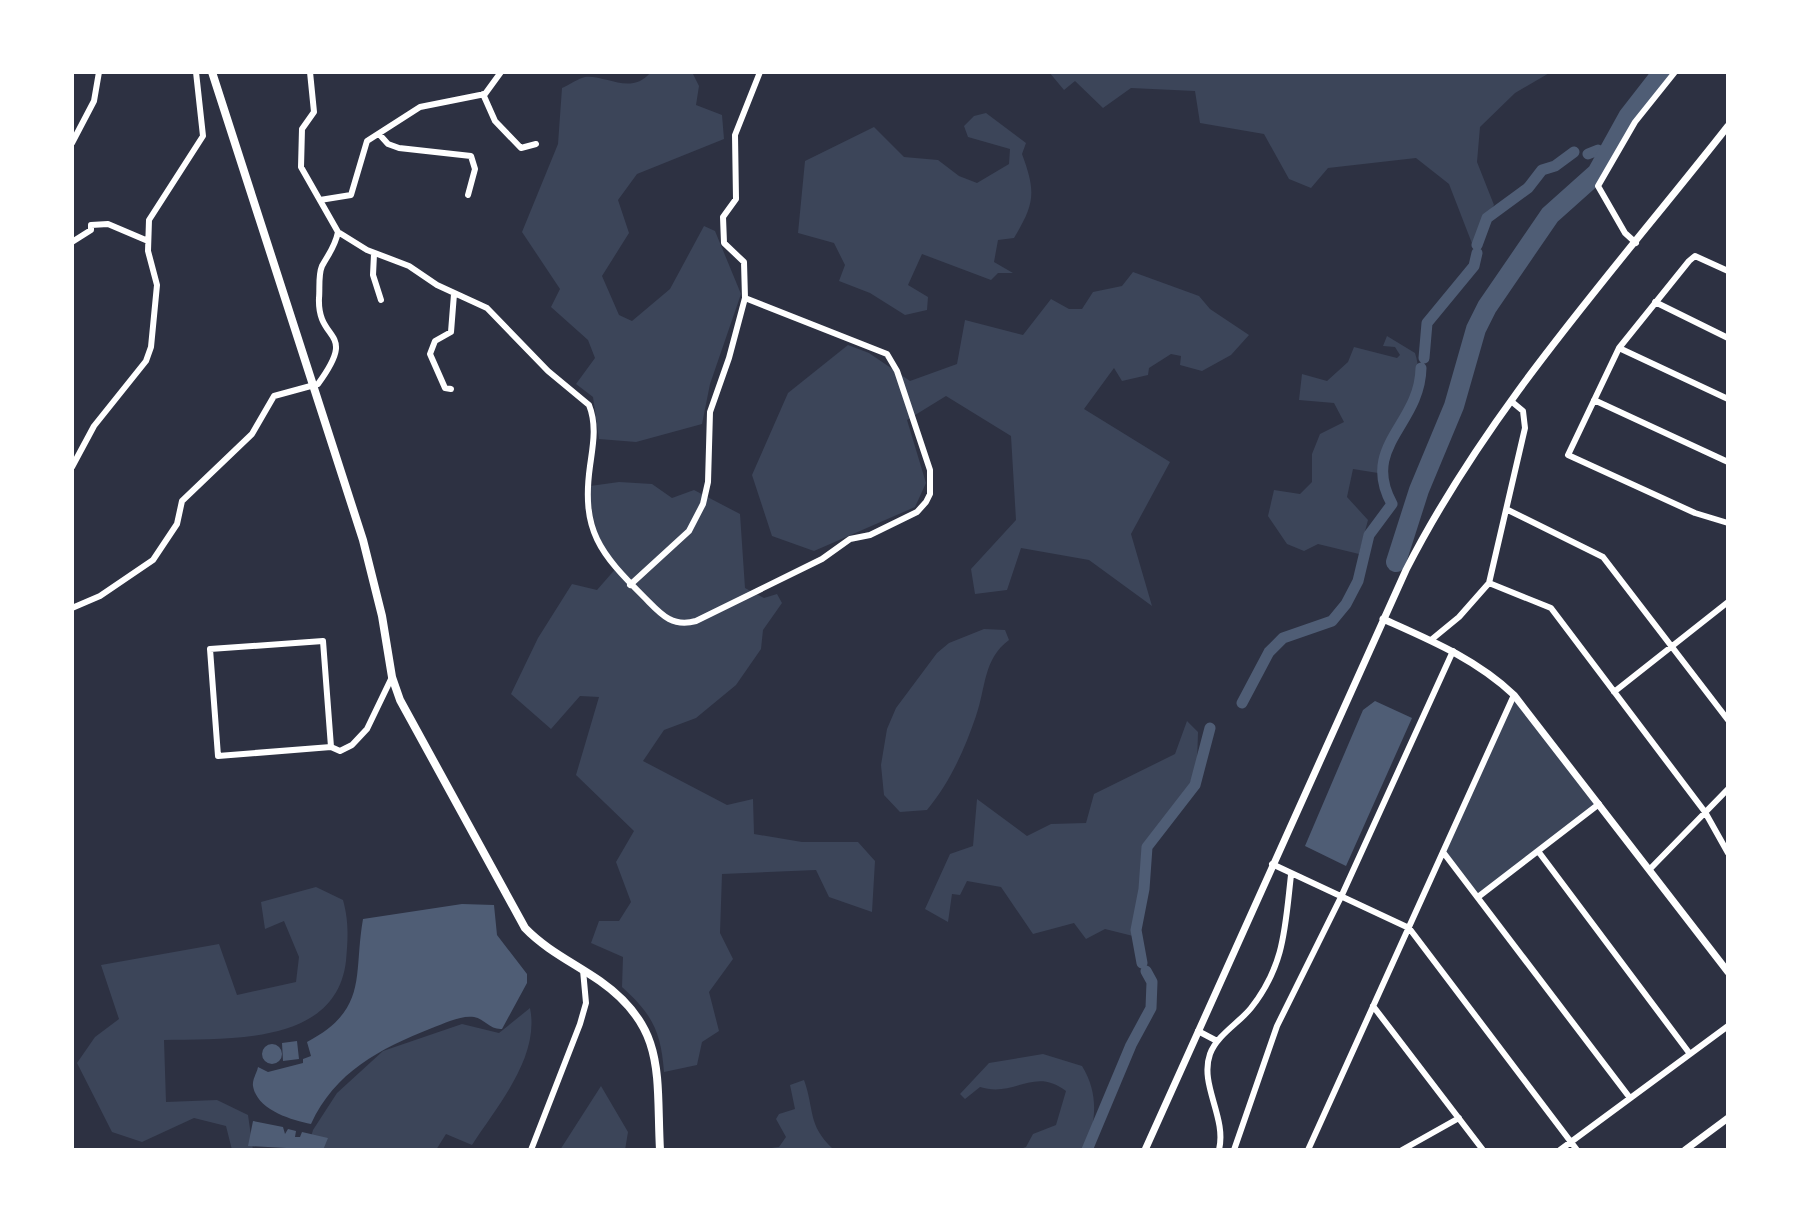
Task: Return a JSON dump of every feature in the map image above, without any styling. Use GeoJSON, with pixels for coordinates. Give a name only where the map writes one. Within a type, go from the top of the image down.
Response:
{"type":"FeatureCollection","features":[{"type":"Feature","properties":{"kind":"main road"},"geometry":{"type":"LineString","coordinates":[[212,72],[363,540],[382,616],[392,677],[411,721],[525,928],[539,942],[626,1000],[650,1035],[660,1150]]}},
{"type":"Feature","properties":{"kind":"street"},"geometry":{"type":"LineString","coordinates":[[72,143],[94,101],[99,72]]}},
{"type":"Feature","properties":{"kind":"street"},"geometry":{"type":"LineString","coordinates":[[72,467],[94,426],[146,361],[151,347],[157,285],[148,241],[149,220],[203,136],[196,72]]}},
{"type":"Feature","properties":{"kind":"street"},"geometry":{"type":"LineString","coordinates":[[310,72],[314,112],[302,129],[301,167],[338,232],[374,254],[409,266],[454,294],[487,308],[548,371],[589,405],[595,424],[586,503],[588,519],[605,555],[630,585],[667,620],[677,623],[696,621],[822,559],[850,539],[870,535],[917,512],[930,494],[930,470],[897,371],[887,354],[745,298]]}},
{"type":"Feature","properties":{"kind":"street"},"geometry":{"type":"LineString","coordinates":[[320,200],[351,195],[367,141],[420,107],[483,94],[501,72]]}},
{"type":"Feature","properties":{"kind":"street"},"geometry":{"type":"LineString","coordinates":[[630,585],[664,556],[697,519],[708,482],[712,399],[729,358],[745,298],[744,262],[724,243],[722,220],[736,199],[735,135],[760,72]]}},
{"type":"Feature","properties":{"kind":"street"},"geometry":{"type":"LineString","coordinates":[[1636,243],[1625,233],[1598,186],[1635,122],[1675,72]]}},
{"type":"Feature","properties":{"kind":"street"},"geometry":{"type":"LineString","coordinates":[[483,94],[495,121],[511,139],[521,148],[536,144]]}},
{"type":"Feature","properties":{"kind":"street"},"geometry":{"type":"LineString","coordinates":[[1145,1150],[1383,619],[1450,489],[1511,401],[1728,126]]}},
{"type":"Feature","properties":{"kind":"street"},"geometry":{"type":"LineString","coordinates":[[379,134],[388,144],[399,148],[471,156],[475,169],[468,195]]}},
{"type":"Feature","properties":{"kind":"street"},"geometry":{"type":"LineString","coordinates":[[72,242],[91,225],[108,224],[148,241]]}},
{"type":"Feature","properties":{"kind":"street"},"geometry":{"type":"LineString","coordinates":[[72,608],[100,596],[153,560],[177,524],[182,501],[252,434],[274,396],[314,386],[334,362],[338,350],[319,303],[321,268],[334,250],[338,232]]}},
{"type":"Feature","properties":{"kind":"street"},"geometry":{"type":"LineString","coordinates":[[374,254],[373,275],[381,300]]}},
{"type":"Feature","properties":{"kind":"street"},"geometry":{"type":"LineString","coordinates":[[1728,271],[1695,256],[1619,348],[1568,455],[1695,513],[1728,523]]}},
{"type":"Feature","properties":{"kind":"street"},"geometry":{"type":"LineString","coordinates":[[451,389],[445,388],[430,354],[435,341],[451,332],[454,294]]}},
{"type":"Feature","properties":{"kind":"street"},"geometry":{"type":"LineString","coordinates":[[1655,302],[1728,338]]}},
{"type":"Feature","properties":{"kind":"street"},"geometry":{"type":"LineString","coordinates":[[1619,348],[1728,399]]}},
{"type":"Feature","properties":{"kind":"street"},"geometry":{"type":"LineString","coordinates":[[1594,400],[1728,462]]}},
{"type":"Feature","properties":{"kind":"street"},"geometry":{"type":"LineString","coordinates":[[1431,640],[1459,617],[1489,583],[1526,420],[1523,411],[1511,401]]}},
{"type":"Feature","properties":{"kind":"street"},"geometry":{"type":"LineString","coordinates":[[1508,510],[1603,557],[1728,720]]}},
{"type":"Feature","properties":{"kind":"street"},"geometry":{"type":"LineString","coordinates":[[1489,583],[1551,608],[1705,812],[1728,853]]}},
{"type":"Feature","properties":{"kind":"street"},"geometry":{"type":"LineString","coordinates":[[1614,692],[1728,602]]}},
{"type":"Feature","properties":{"kind":"street"},"geometry":{"type":"LineString","coordinates":[[1383,619],[1453,651],[1488,672],[1514,695],[1728,972]]}},
{"type":"Feature","properties":{"kind":"street"},"geometry":{"type":"LineString","coordinates":[[331,747],[323,641],[210,649],[218,756],[331,747],[340,751],[359,739],[392,677]]}},
{"type":"Feature","properties":{"kind":"street"},"geometry":{"type":"LineString","coordinates":[[1234,1150],[1277,1026],[1341,897],[1453,651]]}},
{"type":"Feature","properties":{"kind":"street"},"geometry":{"type":"LineString","coordinates":[[1308,1150],[1514,695]]}},
{"type":"Feature","properties":{"kind":"street"},"geometry":{"type":"LineString","coordinates":[[1650,869],[1728,789]]}},
{"type":"Feature","properties":{"kind":"street"},"geometry":{"type":"LineString","coordinates":[[1478,897],[1599,804]]}},
{"type":"Feature","properties":{"kind":"street"},"geometry":{"type":"LineString","coordinates":[[1538,851],[1690,1054]]}},
{"type":"Feature","properties":{"kind":"street"},"geometry":{"type":"LineString","coordinates":[[1443,852],[1630,1098]]}},
{"type":"Feature","properties":{"kind":"street"},"geometry":{"type":"LineString","coordinates":[[1272,864],[1409,928],[1577,1150]]}},
{"type":"Feature","properties":{"kind":"street"},"geometry":{"type":"LineString","coordinates":[[1219,1150],[1221,1124],[1207,1069],[1217,1041],[1248,1012],[1278,966],[1291,875]]}},
{"type":"Feature","properties":{"kind":"street"},"geometry":{"type":"LineString","coordinates":[[531,1150],[580,1024],[586,1003],[583,970]]}},
{"type":"Feature","properties":{"kind":"street"},"geometry":{"type":"LineString","coordinates":[[1373,1006],[1483,1150]]}},
{"type":"Feature","properties":{"kind":"street"},"geometry":{"type":"LineString","coordinates":[[1560,1150],[1728,1026]]}},
{"type":"Feature","properties":{"kind":"street"},"geometry":{"type":"LineString","coordinates":[[1198,1031],[1217,1041]]}},
{"type":"Feature","properties":{"kind":"street"},"geometry":{"type":"LineString","coordinates":[[1402,1150],[1459,1118]]}},
{"type":"Feature","properties":{"kind":"street"},"geometry":{"type":"LineString","coordinates":[[1685,1150],[1728,1118]]}},
{"type":"Feature","properties":{"kind":"shaded area"},"geometry":{"type":"Polygon","coordinates":[[[651,72],[692,72],[699,86],[696,105],[722,115],[724,139],[637,174],[618,200],[629,233],[602,276],[619,315],[632,321],[670,289],[704,226],[715,231],[741,294],[710,384],[702,424],[636,442],[599,439],[593,397],[576,384],[595,358],[588,340],[551,307],[560,289],[522,232],[558,144],[562,88],[585,77],[635,83],[651,72]]]}},
{"type":"Feature","properties":{"kind":"shaded area"},"geometry":{"type":"Polygon","coordinates":[[[1049,72],[1551,72],[1515,93],[1480,127],[1477,162],[1494,205],[1481,224],[1473,246],[1449,184],[1416,158],[1328,168],[1311,188],[1289,179],[1264,134],[1200,123],[1195,91],[1131,88],[1103,108],[1075,81],[1064,90],[1049,72]]]}},
{"type":"Feature","properties":{"kind":"shaded area"},"geometry":{"type":"Polygon","coordinates":[[[986,113],[1026,143],[1022,154],[1030,178],[1029,206],[1014,238],[998,240],[994,262],[1013,273],[998,273],[991,280],[922,254],[908,285],[928,297],[927,310],[905,315],[870,293],[839,281],[845,265],[834,243],[798,233],[805,161],[874,127],[904,157],[938,160],[959,176],[977,183],[1009,164],[1010,149],[968,137],[964,126],[974,116],[986,113]]]}},
{"type":"Feature","properties":{"kind":"shaded area"},"geometry":{"type":"Polygon","coordinates":[[[1133,272],[1199,296],[1210,309],[1249,335],[1231,355],[1202,371],[1180,365],[1181,356],[1171,354],[1149,368],[1148,375],[1122,381],[1114,368],[1084,409],[1170,462],[1131,534],[1152,606],[1089,560],[1021,548],[1007,590],[975,594],[971,569],[1016,520],[1011,436],[946,396],[907,420],[926,483],[915,507],[814,551],[772,536],[752,475],[788,393],[848,345],[869,353],[910,381],[957,364],[965,320],[1023,335],[1051,299],[1069,309],[1082,309],[1093,292],[1122,286],[1133,272]]]}},
{"type":"Feature","properties":{"kind":"shaded area"},"geometry":{"type":"Polygon","coordinates":[[[1387,336],[1415,353],[1417,385],[1382,458],[1378,473],[1353,469],[1347,497],[1368,520],[1359,554],[1318,544],[1304,551],[1287,544],[1268,516],[1274,490],[1300,494],[1312,482],[1312,454],[1320,434],[1344,422],[1334,403],[1299,400],[1302,374],[1327,381],[1348,362],[1354,347],[1397,358],[1400,355],[1395,347],[1383,346],[1387,336]]]}},
{"type":"Feature","properties":{"kind":"shaded area"},"geometry":{"type":"Polygon","coordinates":[[[619,482],[652,484],[672,498],[694,490],[740,514],[745,588],[764,598],[777,594],[782,603],[763,630],[761,649],[736,685],[696,718],[664,730],[643,761],[727,805],[753,799],[754,834],[802,842],[858,842],[875,861],[872,912],[829,897],[816,870],[722,874],[720,933],[733,959],[709,992],[719,1031],[702,1042],[697,1065],[664,1072],[653,1024],[622,987],[623,957],[591,943],[599,921],[619,921],[631,902],[616,862],[634,831],[576,775],[599,697],[580,696],[551,729],[511,694],[538,638],[572,584],[597,590],[618,566],[604,548],[596,529],[590,486],[619,482]]]}},
{"type":"Feature","properties":{"kind":"shaded area"},"geometry":{"type":"Polygon","coordinates":[[[984,629],[1005,630],[1009,640],[990,665],[976,716],[961,754],[927,810],[900,812],[884,795],[881,765],[887,729],[896,708],[937,653],[949,643],[984,629]]]}},
{"type":"Feature","properties":{"kind":"shaded area"},"geometry":{"type":"Polygon","coordinates":[[[1514,695],[1599,804],[1478,897],[1443,852],[1514,695]]]}},
{"type":"Feature","properties":{"kind":"shaded area"},"geometry":{"type":"Polygon","coordinates":[[[1375,701],[1412,718],[1346,866],[1305,846],[1363,710],[1375,701]]]}},
{"type":"Feature","properties":{"kind":"shaded area"},"geometry":{"type":"Polygon","coordinates":[[[1187,721],[1198,732],[1197,765],[1188,788],[1144,843],[1137,937],[1105,929],[1086,939],[1074,923],[1033,934],[1001,887],[967,881],[960,895],[952,894],[948,922],[925,909],[950,854],[973,846],[977,799],[1027,836],[1051,824],[1086,823],[1094,794],[1175,754],[1187,721]]]}},
{"type":"Feature","properties":{"kind":"shaded area"},"geometry":{"type":"Polygon","coordinates":[[[316,887],[343,900],[348,930],[346,961],[338,989],[322,1009],[301,1023],[276,1032],[248,1037],[164,1040],[166,1102],[217,1100],[248,1115],[253,1150],[232,1150],[226,1126],[194,1118],[142,1142],[112,1132],[77,1063],[95,1037],[119,1019],[101,965],[219,944],[237,995],[296,982],[299,957],[284,921],[265,929],[261,902],[316,887]]]}},
{"type":"Feature","properties":{"kind":"shaded area"},"geometry":{"type":"Polygon","coordinates":[[[462,904],[494,905],[497,935],[527,974],[527,983],[502,1029],[494,1028],[478,1018],[464,1017],[394,1045],[346,1076],[321,1106],[311,1124],[285,1117],[261,1102],[253,1086],[258,1067],[268,1072],[303,1063],[303,1059],[311,1056],[307,1042],[327,1030],[349,1004],[357,974],[363,919],[462,904]]]}},
{"type":"Feature","properties":{"kind":"shaded area"},"geometry":{"type":"Polygon","coordinates":[[[530,1008],[529,1044],[523,1062],[472,1145],[446,1134],[436,1150],[307,1150],[313,1130],[337,1093],[383,1051],[462,1024],[499,1033],[530,1008]]]}},
{"type":"Feature","properties":{"kind":"shaded area"},"geometry":{"type":"Polygon","coordinates":[[[297,1041],[299,1059],[283,1061],[282,1043],[297,1041]]]}},
{"type":"Feature","properties":{"kind":"shaded area"},"geometry":{"type":"Polygon","coordinates":[[[272,1044],[279,1047],[282,1054],[279,1061],[272,1064],[265,1061],[262,1054],[265,1047],[272,1044]]]}},
{"type":"Feature","properties":{"kind":"shaded area"},"geometry":{"type":"Polygon","coordinates":[[[1043,1054],[1082,1066],[1087,1076],[1094,1107],[1086,1150],[1017,1150],[1026,1147],[1033,1134],[1056,1125],[1066,1091],[1055,1084],[1044,1081],[1004,1089],[980,1087],[965,1099],[960,1094],[989,1063],[1043,1054]]]}},
{"type":"Feature","properties":{"kind":"shaded area"},"geometry":{"type":"Polygon","coordinates":[[[804,1080],[815,1124],[833,1149],[757,1150],[779,1147],[786,1137],[776,1119],[779,1114],[795,1109],[790,1085],[804,1080]]]}},
{"type":"Feature","properties":{"kind":"shaded area"},"geometry":{"type":"Polygon","coordinates":[[[601,1086],[628,1132],[625,1150],[560,1150],[601,1086]]]}},
{"type":"Feature","properties":{"kind":"shaded area"},"geometry":{"type":"Polygon","coordinates":[[[253,1121],[283,1127],[285,1134],[288,1129],[296,1131],[295,1137],[300,1137],[302,1132],[328,1138],[323,1150],[248,1146],[253,1121]]]}},
{"type":"Feature","properties":{"kind":"waterway"},"geometry":{"type":"LineString","coordinates":[[1396,562],[1419,490],[1454,406],[1476,329],[1487,307],[1550,215],[1597,173],[1628,117],[1663,72]]}},
{"type":"Feature","properties":{"kind":"waterway"},"geometry":{"type":"LineString","coordinates":[[1588,154],[1598,150]]}},
{"type":"Feature","properties":{"kind":"waterway"},"geometry":{"type":"LineString","coordinates":[[1477,245],[1487,218],[1528,188],[1542,170],[1555,166],[1574,152]]}},
{"type":"Feature","properties":{"kind":"waterway"},"geometry":{"type":"LineString","coordinates":[[1424,358],[1427,323],[1474,266],[1477,253]]}},
{"type":"Feature","properties":{"kind":"waterway"},"geometry":{"type":"LineString","coordinates":[[1242,703],[1269,652],[1283,638],[1332,621],[1346,604],[1358,581],[1369,535],[1392,504],[1384,484],[1383,466],[1394,436],[1412,405],[1421,368]]}},
{"type":"Feature","properties":{"kind":"waterway"},"geometry":{"type":"LineString","coordinates":[[1142,963],[1136,930],[1144,889],[1147,847],[1195,785],[1210,728]]}},
{"type":"Feature","properties":{"kind":"waterway"},"geometry":{"type":"LineString","coordinates":[[1087,1150],[1131,1045],[1151,1008],[1152,982],[1146,971]]}}]}
